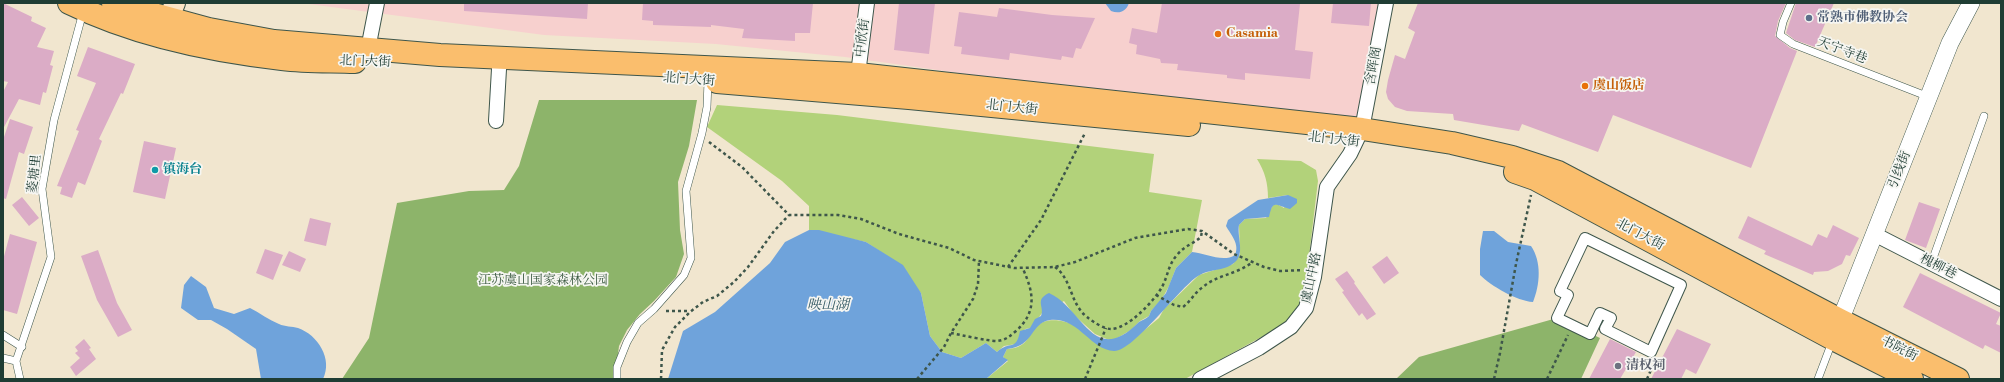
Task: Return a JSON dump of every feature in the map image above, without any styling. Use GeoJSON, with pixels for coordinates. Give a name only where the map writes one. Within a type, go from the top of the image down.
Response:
{"type":"FeatureCollection","features":[{"type":"Feature","properties":{"kind":"main road"},"geometry":{"type":"LineString","coordinates":[[113,3],[162,18]]}},
{"type":"Feature","properties":{"kind":"main road"},"geometry":{"type":"LineString","coordinates":[[76,7],[162,18]]}},
{"type":"Feature","properties":{"kind":"main road","name":"北门大街"},"geometry":{"type":"LineString","coordinates":[[162,18],[209,29],[274,41],[440,55],[858,74],[1359,135],[1498,165],[1535,179],[1836,329]]}},
{"type":"Feature","properties":{"kind":"main road","name":"北门大街"},"geometry":{"type":"LineString","coordinates":[[162,18],[206,47],[283,59],[499,68],[708,81],[909,98],[1094,116],[1452,143],[1512,157],[1558,172],[1836,329]]}},
{"type":"Feature","properties":{"kind":"main road","name":"书院街"},"geometry":{"type":"LineString","coordinates":[[1836,329],[1912,379]]}},
{"type":"Feature","properties":{"kind":"main road","name":"书院街"},"geometry":{"type":"LineString","coordinates":[[1836,329],[1958,379]]}},
{"type":"Feature","properties":{"kind":"street"},"geometry":{"type":"LineString","coordinates":[[368,49],[377,3]]}},
{"type":"Feature","properties":{"kind":"street","name":"中欣街"},"geometry":{"type":"LineString","coordinates":[[858,74],[867,3]]}},
{"type":"Feature","properties":{"kind":"street","name":"含晖阁"},"geometry":{"type":"LineString","coordinates":[[1359,135],[1386,3]]}},
{"type":"Feature","properties":{"kind":"street","name":"引线街"},"geometry":{"type":"LineString","coordinates":[[1836,329],[1950,44],[1971,3]]}},
{"type":"Feature","properties":{"kind":"street"},"geometry":{"type":"LineString","coordinates":[[496,122],[499,68]]}},
{"type":"Feature","properties":{"kind":"street","name":"虞山中路"},"geometry":{"type":"LineString","coordinates":[[1200,379],[1259,348],[1291,327],[1306,308],[1315,271],[1327,187],[1350,154],[1359,135]]}},
{"type":"Feature","properties":{"kind":"street","name":"槐柳巷"},"geometry":{"type":"LineString","coordinates":[[1874,234],[2001,299]]}},
{"type":"Feature","properties":{"kind":"street"},"geometry":{"type":"LineString","coordinates":[[1585,238],[1681,285],[1651,352],[1604,329],[1611,318],[1600,313],[1590,334],[1573,326],[1557,318],[1568,296],[1560,291],[1585,238]]}},
{"type":"Feature","properties":{"kind":"lane","name":"天宁寺巷"},"geometry":{"type":"LineString","coordinates":[[1790,3],[1780,35],[1792,44],[1929,97]]}},
{"type":"Feature","properties":{"kind":"lane","name":"菱塘里"},"geometry":{"type":"LineString","coordinates":[[16,361],[52,257],[42,189],[76,7]]}},
{"type":"Feature","properties":{"kind":"lane"},"geometry":{"type":"LineString","coordinates":[[617,379],[618,367],[626,342],[638,323],[654,309],[684,275],[691,258],[686,190],[702,133],[707,107],[708,81]]}},
{"type":"Feature","properties":{"kind":"lane"},"geometry":{"type":"LineString","coordinates":[[1931,264],[1984,116]]}},
{"type":"Feature","properties":{"kind":"lane"},"geometry":{"type":"LineString","coordinates":[[1818,379],[1836,329]]}},
{"type":"Feature","properties":{"kind":"lane"},"geometry":{"type":"LineString","coordinates":[[3,335],[22,346]]}},
{"type":"Feature","properties":{"kind":"lane"},"geometry":{"type":"LineString","coordinates":[[3,358],[16,361],[20,379]]}},
{"type":"Feature","properties":{"kind":"path"},"geometry":{"type":"LineString","coordinates":[[1008,267],[1041,220],[1094,116]]}},
{"type":"Feature","properties":{"kind":"path"},"geometry":{"type":"LineString","coordinates":[[702,133],[713,146],[742,167],[789,215],[838,215],[861,219],[899,234],[949,248],[979,261],[1023,269],[1055,267],[1075,262],[1135,238],[1188,229],[1202,231],[1234,254],[1272,270],[1315,271]]}},
{"type":"Feature","properties":{"kind":"path"},"geometry":{"type":"LineString","coordinates":[[1494,379],[1520,244],[1535,179]]}},
{"type":"Feature","properties":{"kind":"path"},"geometry":{"type":"LineString","coordinates":[[661,379],[662,350],[675,327],[703,302],[718,296],[734,282],[748,267],[774,231],[789,215]]}},
{"type":"Feature","properties":{"kind":"path"},"geometry":{"type":"LineString","coordinates":[[1055,267],[1062,272],[1078,308],[1087,317],[1106,328],[1117,328],[1127,323],[1143,310],[1156,295],[1166,278],[1168,266],[1186,246],[1201,237],[1202,231]]}},
{"type":"Feature","properties":{"kind":"path"},"geometry":{"type":"LineString","coordinates":[[917,379],[944,347],[951,332],[972,298],[978,284],[979,261]]}},
{"type":"Feature","properties":{"kind":"path"},"geometry":{"type":"LineString","coordinates":[[1156,295],[1162,299],[1183,307],[1203,286],[1214,280],[1236,273],[1252,262]]}},
{"type":"Feature","properties":{"kind":"path"},"geometry":{"type":"LineString","coordinates":[[951,332],[996,341],[1007,339],[1025,323],[1030,311],[1032,298],[1031,289],[1023,269]]}},
{"type":"Feature","properties":{"kind":"path"},"geometry":{"type":"LineString","coordinates":[[654,309],[662,311],[690,312]]}},
{"type":"Feature","properties":{"kind":"path"},"geometry":{"type":"LineString","coordinates":[[1548,379],[1573,326]]}},
{"type":"Feature","properties":{"kind":"path"},"geometry":{"type":"LineString","coordinates":[[1085,379],[1106,328]]}},
{"type":"Feature","properties":{"kind":"shaded area"},"geometry":{"type":"Polygon","coordinates":[[[301,3],[1384,3],[1356,121],[1058,87],[845,57],[716,44],[544,35],[301,3]]]}},
{"type":"Feature","properties":{"kind":"green space","name":"江苏虞山国家森林公园"},"geometry":{"type":"Polygon","coordinates":[[[539,100],[697,100],[689,146],[678,182],[680,230],[684,254],[676,277],[640,314],[627,330],[619,346],[615,379],[342,379],[369,338],[397,203],[469,191],[504,190],[519,166],[539,100]]]}},
{"type":"Feature","properties":{"kind":"green space"},"geometry":{"type":"Polygon","coordinates":[[[717,105],[837,115],[1154,154],[1149,192],[1202,200],[1192,252],[1176,268],[1162,299],[1151,311],[1149,316],[1140,321],[1131,330],[1114,340],[1109,340],[1095,334],[1074,315],[1064,301],[1042,313],[1031,328],[1025,329],[1016,344],[1004,346],[997,352],[986,343],[961,358],[942,352],[930,336],[921,293],[884,254],[866,242],[809,230],[809,206],[782,181],[707,127],[717,105]]]}},
{"type":"Feature","properties":{"kind":"green space"},"geometry":{"type":"Polygon","coordinates":[[[1257,159],[1301,161],[1316,170],[1318,181],[1304,298],[1300,308],[1285,324],[1185,379],[986,379],[1008,361],[1003,357],[1007,349],[1018,347],[1024,343],[1039,324],[1055,320],[1066,322],[1079,328],[1098,344],[1136,337],[1159,318],[1164,309],[1199,275],[1233,264],[1240,254],[1239,225],[1245,219],[1266,218],[1273,205],[1277,204],[1284,208],[1288,195],[1268,198],[1266,178],[1257,159]]]}},
{"type":"Feature","properties":{"kind":"green space"},"geometry":{"type":"Polygon","coordinates":[[[1557,318],[1600,338],[1581,379],[1396,379],[1419,357],[1557,318]]]}},
{"type":"Feature","properties":{"kind":"water"},"geometry":{"type":"Polygon","coordinates":[[[1105,3],[1129,3],[1122,12],[1117,12],[1111,11],[1105,3]]]}},
{"type":"Feature","properties":{"kind":"water","name":"映山湖"},"geometry":{"type":"Polygon","coordinates":[[[1288,195],[1297,199],[1297,203],[1290,209],[1275,205],[1272,208],[1269,217],[1245,219],[1239,225],[1240,252],[1237,260],[1233,264],[1198,276],[1144,331],[1122,349],[1114,351],[1106,349],[1098,345],[1069,323],[1060,320],[1050,320],[1039,325],[1023,344],[1007,349],[1003,357],[1008,360],[986,379],[668,379],[683,331],[715,312],[770,263],[785,242],[809,230],[819,230],[866,242],[903,265],[921,293],[930,336],[942,352],[961,358],[986,343],[997,352],[1014,344],[1017,341],[1020,331],[1030,328],[1035,319],[1041,316],[1042,298],[1049,293],[1061,301],[1090,331],[1100,337],[1110,339],[1123,335],[1149,316],[1151,311],[1166,293],[1176,268],[1192,252],[1220,258],[1235,255],[1236,243],[1226,226],[1228,220],[1258,200],[1288,195]]]}},
{"type":"Feature","properties":{"kind":"water"},"geometry":{"type":"Polygon","coordinates":[[[1483,231],[1494,231],[1508,242],[1531,246],[1537,259],[1539,274],[1533,302],[1520,299],[1505,292],[1491,284],[1480,275],[1480,249],[1483,231]]]}},
{"type":"Feature","properties":{"kind":"water"},"geometry":{"type":"Polygon","coordinates":[[[191,276],[206,287],[214,308],[234,314],[250,308],[275,322],[284,326],[298,328],[312,336],[322,349],[325,356],[326,371],[323,379],[261,379],[256,349],[211,320],[198,320],[181,308],[184,285],[191,276]]]}},
{"type":"Feature","properties":{"kind":"building"},"geometry":{"type":"Polygon","coordinates":[[[3,3],[32,17],[31,21],[46,28],[37,47],[54,51],[50,65],[53,66],[46,93],[43,92],[40,105],[19,99],[3,129],[3,92],[8,82],[3,81],[3,3]]]}},
{"type":"Feature","properties":{"kind":"building"},"geometry":{"type":"Polygon","coordinates":[[[464,3],[588,3],[587,19],[464,11],[464,3]]]}},
{"type":"Feature","properties":{"kind":"building"},"geometry":{"type":"Polygon","coordinates":[[[643,3],[813,3],[810,33],[795,33],[795,41],[742,38],[744,29],[711,25],[711,27],[653,25],[653,21],[642,20],[643,3]]]}},
{"type":"Feature","properties":{"kind":"building"},"geometry":{"type":"Polygon","coordinates":[[[899,3],[935,3],[929,54],[894,50],[899,3]]]}},
{"type":"Feature","properties":{"kind":"building"},"geometry":{"type":"Polygon","coordinates":[[[1162,3],[1300,4],[1295,50],[1313,52],[1310,79],[1245,73],[1245,80],[1227,78],[1227,75],[1177,70],[1178,64],[1161,63],[1160,59],[1136,54],[1137,45],[1129,43],[1132,28],[1157,33],[1162,3]]]}},
{"type":"Feature","properties":{"kind":"building"},"geometry":{"type":"Polygon","coordinates":[[[1333,3],[1371,3],[1369,26],[1331,23],[1333,3]]]}},
{"type":"Feature","properties":{"kind":"building","name":"虞山饭店"},"geometry":{"type":"Polygon","coordinates":[[[1418,3],[1786,3],[1778,21],[1775,36],[1790,48],[1797,51],[1751,168],[1613,115],[1598,152],[1522,124],[1519,131],[1454,120],[1453,114],[1407,111],[1395,107],[1388,99],[1386,92],[1388,80],[1395,55],[1405,59],[1415,32],[1408,28],[1418,3]]]}},
{"type":"Feature","properties":{"kind":"building","name":"常熟市佛教协会"},"geometry":{"type":"Polygon","coordinates":[[[1796,3],[1834,3],[1815,47],[1795,40],[1786,33],[1796,3]]]}},
{"type":"Feature","properties":{"kind":"building"},"geometry":{"type":"Polygon","coordinates":[[[999,8],[1052,15],[1095,18],[1081,49],[1076,48],[1073,58],[1062,56],[1061,60],[1010,53],[1009,60],[961,54],[962,47],[954,46],[959,12],[997,17],[999,8]]]}},
{"type":"Feature","properties":{"kind":"building"},"geometry":{"type":"Polygon","coordinates":[[[88,47],[135,64],[123,94],[121,93],[99,139],[102,141],[85,185],[78,182],[72,198],[60,194],[62,187],[57,186],[79,131],[76,130],[96,83],[77,76],[88,47]]]}},
{"type":"Feature","properties":{"kind":"building"},"geometry":{"type":"Polygon","coordinates":[[[10,119],[33,127],[24,154],[19,152],[6,199],[3,198],[3,140],[10,119]]]}},
{"type":"Feature","properties":{"kind":"building","name":"镇海台"},"geometry":{"type":"Polygon","coordinates":[[[144,141],[176,148],[165,199],[133,192],[144,141]]]}},
{"type":"Feature","properties":{"kind":"building"},"geometry":{"type":"Polygon","coordinates":[[[22,197],[39,218],[29,226],[12,205],[22,197]]]}},
{"type":"Feature","properties":{"kind":"building"},"geometry":{"type":"Polygon","coordinates":[[[1919,202],[1940,209],[1926,248],[1905,240],[1919,202]]]}},
{"type":"Feature","properties":{"kind":"building"},"geometry":{"type":"Polygon","coordinates":[[[1748,216],[1812,246],[1818,234],[1827,238],[1833,225],[1859,238],[1850,256],[1846,255],[1842,264],[1828,271],[1814,272],[1813,275],[1764,254],[1766,251],[1738,238],[1748,216]]]}},
{"type":"Feature","properties":{"kind":"building"},"geometry":{"type":"Polygon","coordinates":[[[310,218],[331,223],[326,246],[304,241],[310,218]]]}},
{"type":"Feature","properties":{"kind":"building"},"geometry":{"type":"Polygon","coordinates":[[[10,234],[37,242],[17,314],[3,310],[3,260],[10,234]]]}},
{"type":"Feature","properties":{"kind":"building"},"geometry":{"type":"Polygon","coordinates":[[[265,249],[283,255],[273,280],[256,273],[265,249]]]}},
{"type":"Feature","properties":{"kind":"building"},"geometry":{"type":"Polygon","coordinates":[[[98,250],[117,303],[132,330],[118,337],[97,300],[81,256],[98,250]]]}},
{"type":"Feature","properties":{"kind":"building"},"geometry":{"type":"Polygon","coordinates":[[[289,251],[306,259],[300,272],[282,265],[289,251]]]}},
{"type":"Feature","properties":{"kind":"building"},"geometry":{"type":"Polygon","coordinates":[[[1387,256],[1399,273],[1384,284],[1372,267],[1387,256]]]}},
{"type":"Feature","properties":{"kind":"building"},"geometry":{"type":"Polygon","coordinates":[[[1347,271],[1376,314],[1367,320],[1362,313],[1359,316],[1342,292],[1344,291],[1335,279],[1347,271]]]}},
{"type":"Feature","properties":{"kind":"building"},"geometry":{"type":"Polygon","coordinates":[[[1920,273],[2001,313],[1996,324],[2001,326],[2001,353],[1985,345],[1983,349],[1903,307],[1920,273]]]}},
{"type":"Feature","properties":{"kind":"building"},"geometry":{"type":"Polygon","coordinates":[[[1677,329],[1711,344],[1696,374],[1686,369],[1681,379],[1651,379],[1677,329]]]}},
{"type":"Feature","properties":{"kind":"building"},"geometry":{"type":"Polygon","coordinates":[[[84,339],[91,348],[89,349],[96,359],[76,376],[70,367],[80,358],[75,353],[78,351],[75,347],[84,339]]]}},
{"type":"Feature","properties":{"kind":"building"},"geometry":{"type":"Polygon","coordinates":[[[1610,339],[1636,352],[1620,379],[1589,379],[1610,339]]]}},
{"type":"Feature","properties":{"kind":"place","name":"常熟市佛教协会"},"geometry":{"type":"Point","coordinates":[1809,18]}},
{"type":"Feature","properties":{"kind":"place","name":"Casamia"},"geometry":{"type":"Point","coordinates":[1218,34]}},
{"type":"Feature","properties":{"kind":"place","name":"虞山饭店"},"geometry":{"type":"Point","coordinates":[1585,86]}},
{"type":"Feature","properties":{"kind":"place","name":"镇海台"},"geometry":{"type":"Point","coordinates":[155,170]}},
{"type":"Feature","properties":{"kind":"place","name":"清权祠"},"geometry":{"type":"Point","coordinates":[1618,366]}}]}
